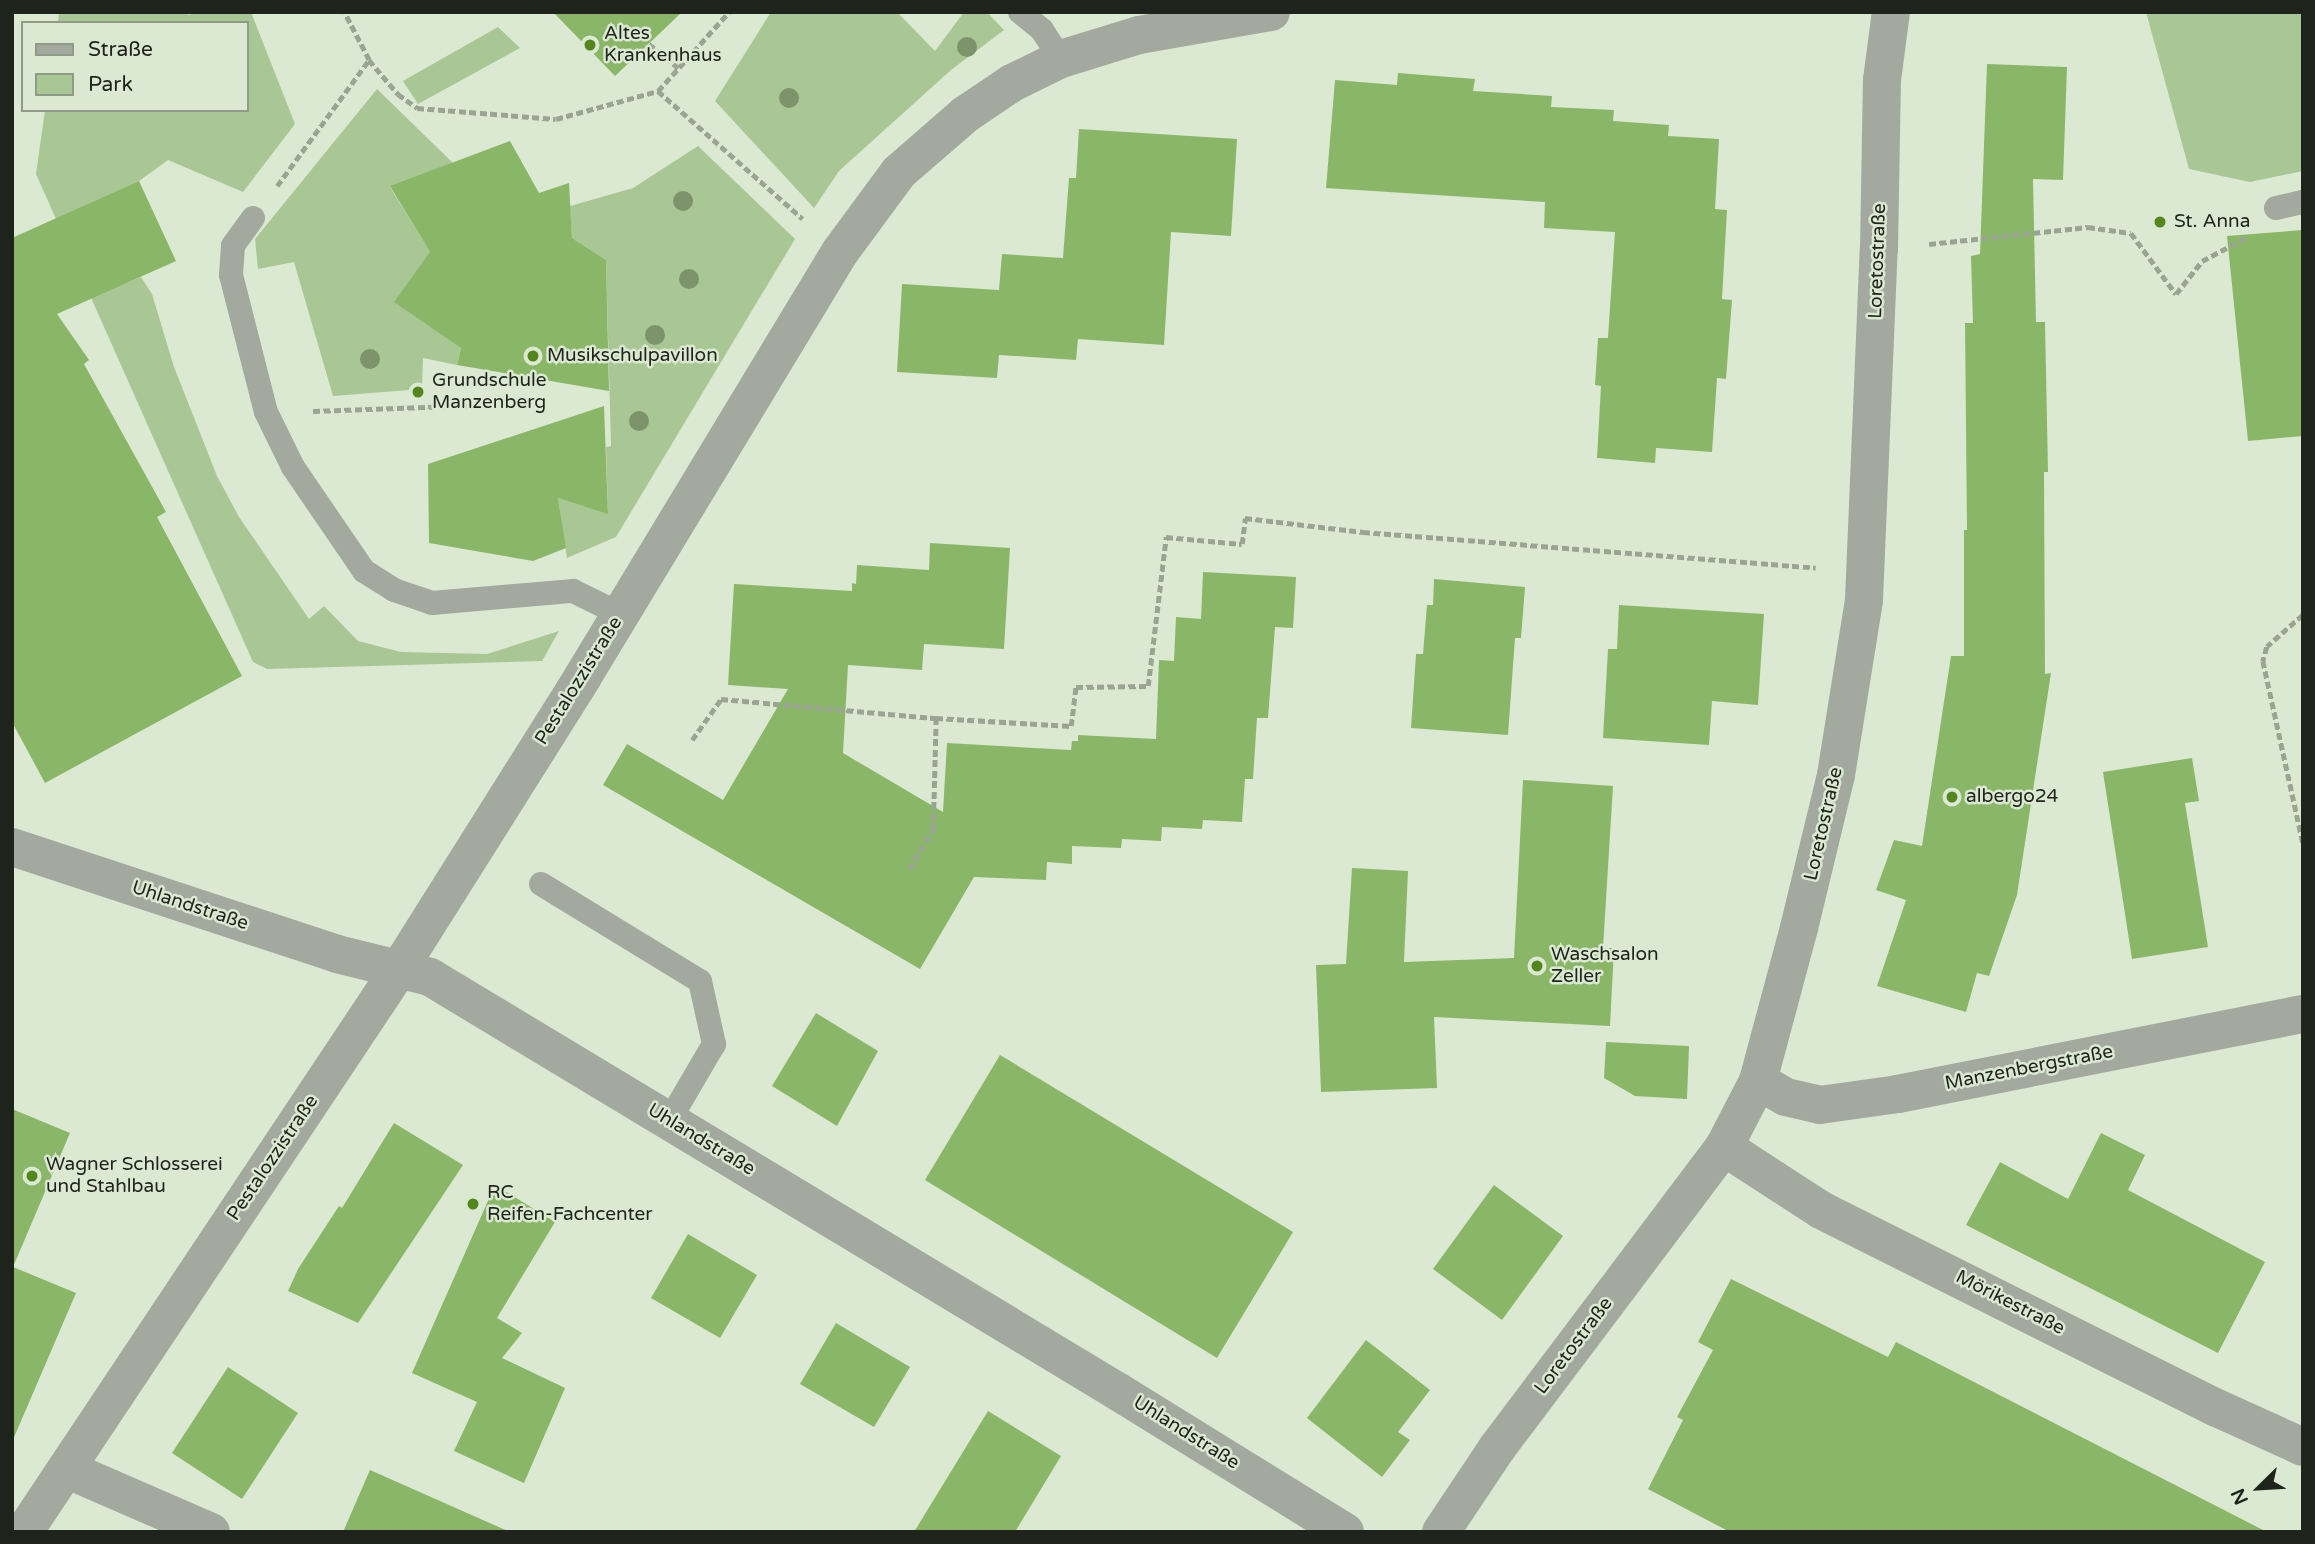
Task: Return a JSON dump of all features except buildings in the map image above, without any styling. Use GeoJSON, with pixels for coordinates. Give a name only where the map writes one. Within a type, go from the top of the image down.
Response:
{"type":"FeatureCollection","features":[{"type":"Feature","properties":{"kind":"street","name":"Pestalozzistraße"},"geometry":{"type":"LineString","coordinates":[[24,1532],[400,969],[840,252],[899,172],[966,114],[1012,83],[1061,59],[1139,35],[1271,12]]}},
{"type":"Feature","properties":{"kind":"street","name":"Loretostraße"},"geometry":{"type":"LineString","coordinates":[[1441,1532],[1497,1448],[1724,1147],[1758,1082],[1800,928],[1836,775],[1867,572],[1879,249],[1882,80],[1891,12]]}},
{"type":"Feature","properties":{"kind":"street","name":"Uhlandstraße"},"geometry":{"type":"LineString","coordinates":[[12,848],[337,954],[430,977],[1345,1532]]}},
{"type":"Feature","properties":{"kind":"street","name":"Manzenbergstraße"},"geometry":{"type":"LineString","coordinates":[[1758,1082],[1786,1097],[1820,1105],[1898,1094],[2303,1014]]}},
{"type":"Feature","properties":{"kind":"street","name":"Mörikestraße"},"geometry":{"type":"LineString","coordinates":[[1724,1147],[1821,1210],[2217,1408],[2303,1447]]}},
{"type":"Feature","properties":{"kind":"street"},"geometry":{"type":"LineString","coordinates":[[66,1469],[211,1532]]}},
{"type":"Feature","properties":{"kind":"lane"},"geometry":{"type":"LineString","coordinates":[[1020,12],[1042,30],[1061,59]]}},
{"type":"Feature","properties":{"kind":"lane"},"geometry":{"type":"LineString","coordinates":[[2276,208],[2303,202]]}},
{"type":"Feature","properties":{"kind":"lane"},"geometry":{"type":"LineString","coordinates":[[253,218],[233,246],[231,275],[266,412],[292,467],[364,572],[394,590],[432,603],[573,592],[620,614]]}},
{"type":"Feature","properties":{"kind":"lane"},"geometry":{"type":"LineString","coordinates":[[541,884],[700,981],[714,1044],[669,1121]]}},
{"type":"Feature","properties":{"kind":"path"},"geometry":{"type":"LineString","coordinates":[[344,12],[369,60],[398,94],[417,108],[556,119],[659,91],[729,12]]}},
{"type":"Feature","properties":{"kind":"path"},"geometry":{"type":"LineString","coordinates":[[649,44],[679,68]]}},
{"type":"Feature","properties":{"kind":"path"},"geometry":{"type":"LineString","coordinates":[[253,218],[369,60]]}},
{"type":"Feature","properties":{"kind":"path"},"geometry":{"type":"LineString","coordinates":[[659,91],[840,252]]}},
{"type":"Feature","properties":{"kind":"path"},"geometry":{"type":"LineString","coordinates":[[1879,249],[2088,227],[2131,233],[2176,294],[2202,261],[2245,240],[2276,208]]}},
{"type":"Feature","properties":{"kind":"path"},"geometry":{"type":"LineString","coordinates":[[266,412],[537,402]]}},
{"type":"Feature","properties":{"kind":"path"},"geometry":{"type":"LineString","coordinates":[[692,740],[721,699],[936,718],[1071,726],[1076,687],[1148,686],[1166,537],[1242,544],[1245,517],[1377,534],[1867,572]]}},
{"type":"Feature","properties":{"kind":"path"},"geometry":{"type":"LineString","coordinates":[[2303,615],[2267,647],[2263,661],[2303,843]]}},
{"type":"Feature","properties":{"kind":"path"},"geometry":{"type":"LineString","coordinates":[[909,869],[933,830],[936,718]]}},
{"type":"Feature","properties":{"kind":"green space"},"geometry":{"type":"Polygon","coordinates":[[[59,12],[187,12],[188,15],[196,12],[251,12],[295,124],[243,192],[168,160],[139,181],[82,207],[119,286],[141,277],[152,294],[174,367],[217,476],[239,517],[309,619],[324,606],[358,641],[401,652],[487,654],[559,631],[542,661],[267,669],[253,662],[36,174],[45,112],[248,112],[248,21],[58,21],[59,12]]]}},
{"type":"Feature","properties":{"kind":"green space"},"geometry":{"type":"Polygon","coordinates":[[[771,12],[897,12],[935,51],[964,12],[987,12],[1004,30],[951,70],[839,171],[814,208],[715,101],[771,12]]]}},
{"type":"Feature","properties":{"kind":"green space"},"geometry":{"type":"Polygon","coordinates":[[[2146,12],[2303,12],[2303,171],[2250,182],[2189,169],[2146,12]]]}},
{"type":"Feature","properties":{"kind":"green space"},"geometry":{"type":"Polygon","coordinates":[[[498,27],[520,48],[418,104],[403,81],[498,27]]]}},
{"type":"Feature","properties":{"kind":"green space"},"geometry":{"type":"Polygon","coordinates":[[[377,89],[453,163],[390,187],[430,252],[461,348],[457,365],[423,358],[422,389],[333,396],[294,262],[258,269],[255,239],[377,89]]]}},
{"type":"Feature","properties":{"kind":"green space"},"geometry":{"type":"Polygon","coordinates":[[[698,146],[795,239],[616,537],[567,558],[558,498],[608,513],[606,447],[611,446],[606,260],[572,238],[570,206],[633,188],[698,146]]]}},
{"type":"Feature","properties":{"kind":"place","name":"Altes Krankenhaus"},"geometry":{"type":"Point","coordinates":[590,45]}},
{"type":"Feature","properties":{"kind":"place","name":"St. Anna"},"geometry":{"type":"Point","coordinates":[2160,222]}},
{"type":"Feature","properties":{"kind":"place","name":"Musikschulpavillon"},"geometry":{"type":"Point","coordinates":[533,356]}},
{"type":"Feature","properties":{"kind":"place","name":"Grundschule Manzenberg"},"geometry":{"type":"Point","coordinates":[418,392]}},
{"type":"Feature","properties":{"kind":"place","name":"albergo24"},"geometry":{"type":"Point","coordinates":[1952,797]}},
{"type":"Feature","properties":{"kind":"place","name":"Waschsalon Zeller"},"geometry":{"type":"Point","coordinates":[1537,966]}},
{"type":"Feature","properties":{"kind":"place","name":"Wagner Schlosserei und Stahlbau"},"geometry":{"type":"Point","coordinates":[32,1176]}},
{"type":"Feature","properties":{"kind":"place","name":"RC Reifen-Fachcenter"},"geometry":{"type":"Point","coordinates":[473,1204]}}]}
